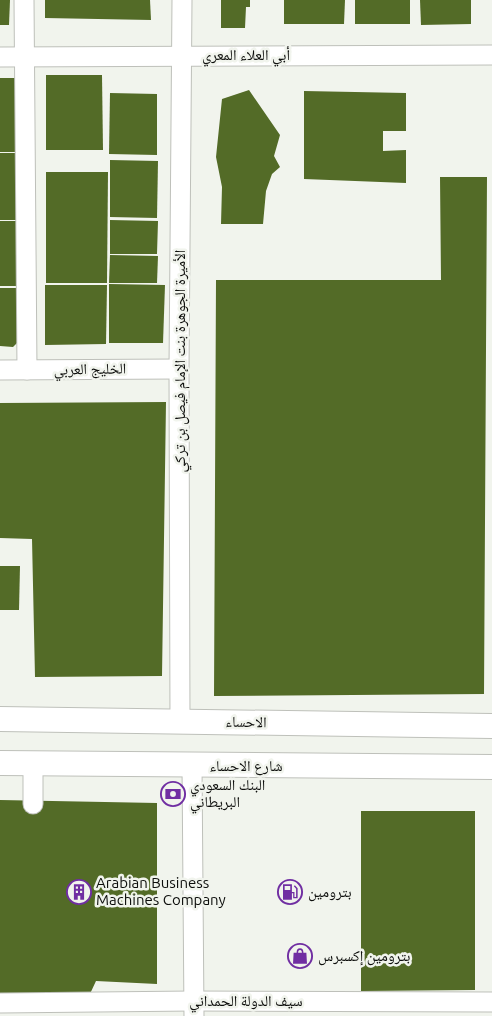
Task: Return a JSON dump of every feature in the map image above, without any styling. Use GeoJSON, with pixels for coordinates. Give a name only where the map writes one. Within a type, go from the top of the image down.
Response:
{"type":"FeatureCollection","features":[{"type":"Feature","properties":{"kind":"main road","name":"الاحساء"},"geometry":{"type":"LineString","coordinates":[[0,718],[492,726]]}},
{"type":"Feature","properties":{"kind":"main road","name":"شارع الاحساء"},"geometry":{"type":"LineString","coordinates":[[0,763],[492,767]]}},
{"type":"Feature","properties":{"kind":"street"},"geometry":{"type":"LineString","coordinates":[[24,0],[27,370]]}},
{"type":"Feature","properties":{"kind":"street","name":"الأميرة الجوهرة بنت الإمام فيصل بن تركي"},"geometry":{"type":"LineString","coordinates":[[180,721],[179,369],[182,0]]}},
{"type":"Feature","properties":{"kind":"street","name":"أبي العلاء المعري"},"geometry":{"type":"LineString","coordinates":[[0,56],[492,55]]}},
{"type":"Feature","properties":{"kind":"street","name":"الخليج العربي"},"geometry":{"type":"LineString","coordinates":[[0,370],[179,369]]}},
{"type":"Feature","properties":{"kind":"street"},"geometry":{"type":"LineString","coordinates":[[32,804],[33,764]]}},
{"type":"Feature","properties":{"kind":"street"},"geometry":{"type":"LineString","coordinates":[[192,765],[194,1008]]}},
{"type":"Feature","properties":{"kind":"street","name":"سيف الدولة الحمداني"},"geometry":{"type":"LineString","coordinates":[[0,1002],[37,1009],[492,1002]]}},
{"type":"Feature","properties":{"kind":"building"},"geometry":{"type":"Polygon","coordinates":[[[0,0],[10,0],[9,25],[0,25],[0,0]]]}},
{"type":"Feature","properties":{"kind":"building"},"geometry":{"type":"Polygon","coordinates":[[[45,0],[150,0],[151,20],[45,18],[45,0]]]}},
{"type":"Feature","properties":{"kind":"building"},"geometry":{"type":"Polygon","coordinates":[[[221,0],[250,0],[250,7],[246,7],[245,28],[221,28],[221,0]]]}},
{"type":"Feature","properties":{"kind":"building"},"geometry":{"type":"Polygon","coordinates":[[[284,0],[345,0],[344,24],[284,24],[284,0]]]}},
{"type":"Feature","properties":{"kind":"building"},"geometry":{"type":"Polygon","coordinates":[[[355,0],[410,0],[410,24],[355,24],[355,0]]]}},
{"type":"Feature","properties":{"kind":"building"},"geometry":{"type":"Polygon","coordinates":[[[420,0],[471,0],[471,24],[421,25],[420,0]]]}},
{"type":"Feature","properties":{"kind":"building"},"geometry":{"type":"Polygon","coordinates":[[[46,75],[102,75],[103,150],[46,150],[46,75]]]}},
{"type":"Feature","properties":{"kind":"building"},"geometry":{"type":"Polygon","coordinates":[[[0,78],[16,78],[17,152],[0,152],[0,78]]]}},
{"type":"Feature","properties":{"kind":"building"},"geometry":{"type":"Polygon","coordinates":[[[249,90],[280,135],[274,156],[280,167],[272,174],[266,191],[263,224],[221,224],[222,187],[216,157],[222,99],[249,90]]]}},
{"type":"Feature","properties":{"kind":"building"},"geometry":{"type":"Polygon","coordinates":[[[304,91],[406,93],[406,131],[383,131],[383,151],[406,150],[406,183],[304,179],[304,91]]]}},
{"type":"Feature","properties":{"kind":"building"},"geometry":{"type":"Polygon","coordinates":[[[110,93],[157,94],[157,155],[109,154],[110,93]]]}},
{"type":"Feature","properties":{"kind":"building"},"geometry":{"type":"Polygon","coordinates":[[[0,153],[17,153],[18,220],[0,220],[0,153]]]}},
{"type":"Feature","properties":{"kind":"building"},"geometry":{"type":"Polygon","coordinates":[[[110,160],[158,161],[157,218],[110,217],[110,160]]]}},
{"type":"Feature","properties":{"kind":"building"},"geometry":{"type":"Polygon","coordinates":[[[46,172],[108,172],[107,283],[46,283],[46,172]]]}},
{"type":"Feature","properties":{"kind":"building"},"geometry":{"type":"Polygon","coordinates":[[[440,177],[487,177],[484,694],[214,696],[216,280],[441,280],[440,177]]]}},
{"type":"Feature","properties":{"kind":"building"},"geometry":{"type":"Polygon","coordinates":[[[110,220],[158,221],[157,254],[110,254],[110,220]]]}},
{"type":"Feature","properties":{"kind":"building"},"geometry":{"type":"Polygon","coordinates":[[[0,221],[18,221],[18,286],[0,286],[0,221]]]}},
{"type":"Feature","properties":{"kind":"building"},"geometry":{"type":"Polygon","coordinates":[[[110,255],[158,256],[157,283],[109,283],[110,255]]]}},
{"type":"Feature","properties":{"kind":"building"},"geometry":{"type":"Polygon","coordinates":[[[109,284],[165,285],[163,343],[109,343],[109,284]]]}},
{"type":"Feature","properties":{"kind":"building"},"geometry":{"type":"Polygon","coordinates":[[[45,285],[107,285],[106,344],[45,345],[45,285]]]}},
{"type":"Feature","properties":{"kind":"building"},"geometry":{"type":"Polygon","coordinates":[[[0,288],[19,288],[19,341],[13,347],[0,346],[0,288]]]}},
{"type":"Feature","properties":{"kind":"building"},"geometry":{"type":"Polygon","coordinates":[[[166,402],[162,676],[35,677],[32,539],[0,538],[0,403],[166,402]]]}},
{"type":"Feature","properties":{"kind":"building"},"geometry":{"type":"Polygon","coordinates":[[[0,566],[20,566],[19,610],[0,610],[0,566]]]}},
{"type":"Feature","properties":{"kind":"building","name":"Arabian Business Machines Company"},"geometry":{"type":"Polygon","coordinates":[[[0,800],[157,803],[157,984],[96,981],[89,996],[0,995],[0,800]]]}},
{"type":"Feature","properties":{"kind":"building"},"geometry":{"type":"Polygon","coordinates":[[[361,811],[475,811],[475,990],[361,991],[361,811]]]}},
{"type":"Feature","properties":{"kind":"place","name":"البنك السعودي البريطاني"},"geometry":{"type":"Point","coordinates":[173,794]}},
{"type":"Feature","properties":{"kind":"place","name":"Arabian Business Machines Company"},"geometry":{"type":"Point","coordinates":[79,892]}},
{"type":"Feature","properties":{"kind":"place","name":"بترومين"},"geometry":{"type":"Point","coordinates":[290,892]}},
{"type":"Feature","properties":{"kind":"place","name":"بترومين إكسبرس"},"geometry":{"type":"Point","coordinates":[300,956]}}]}
